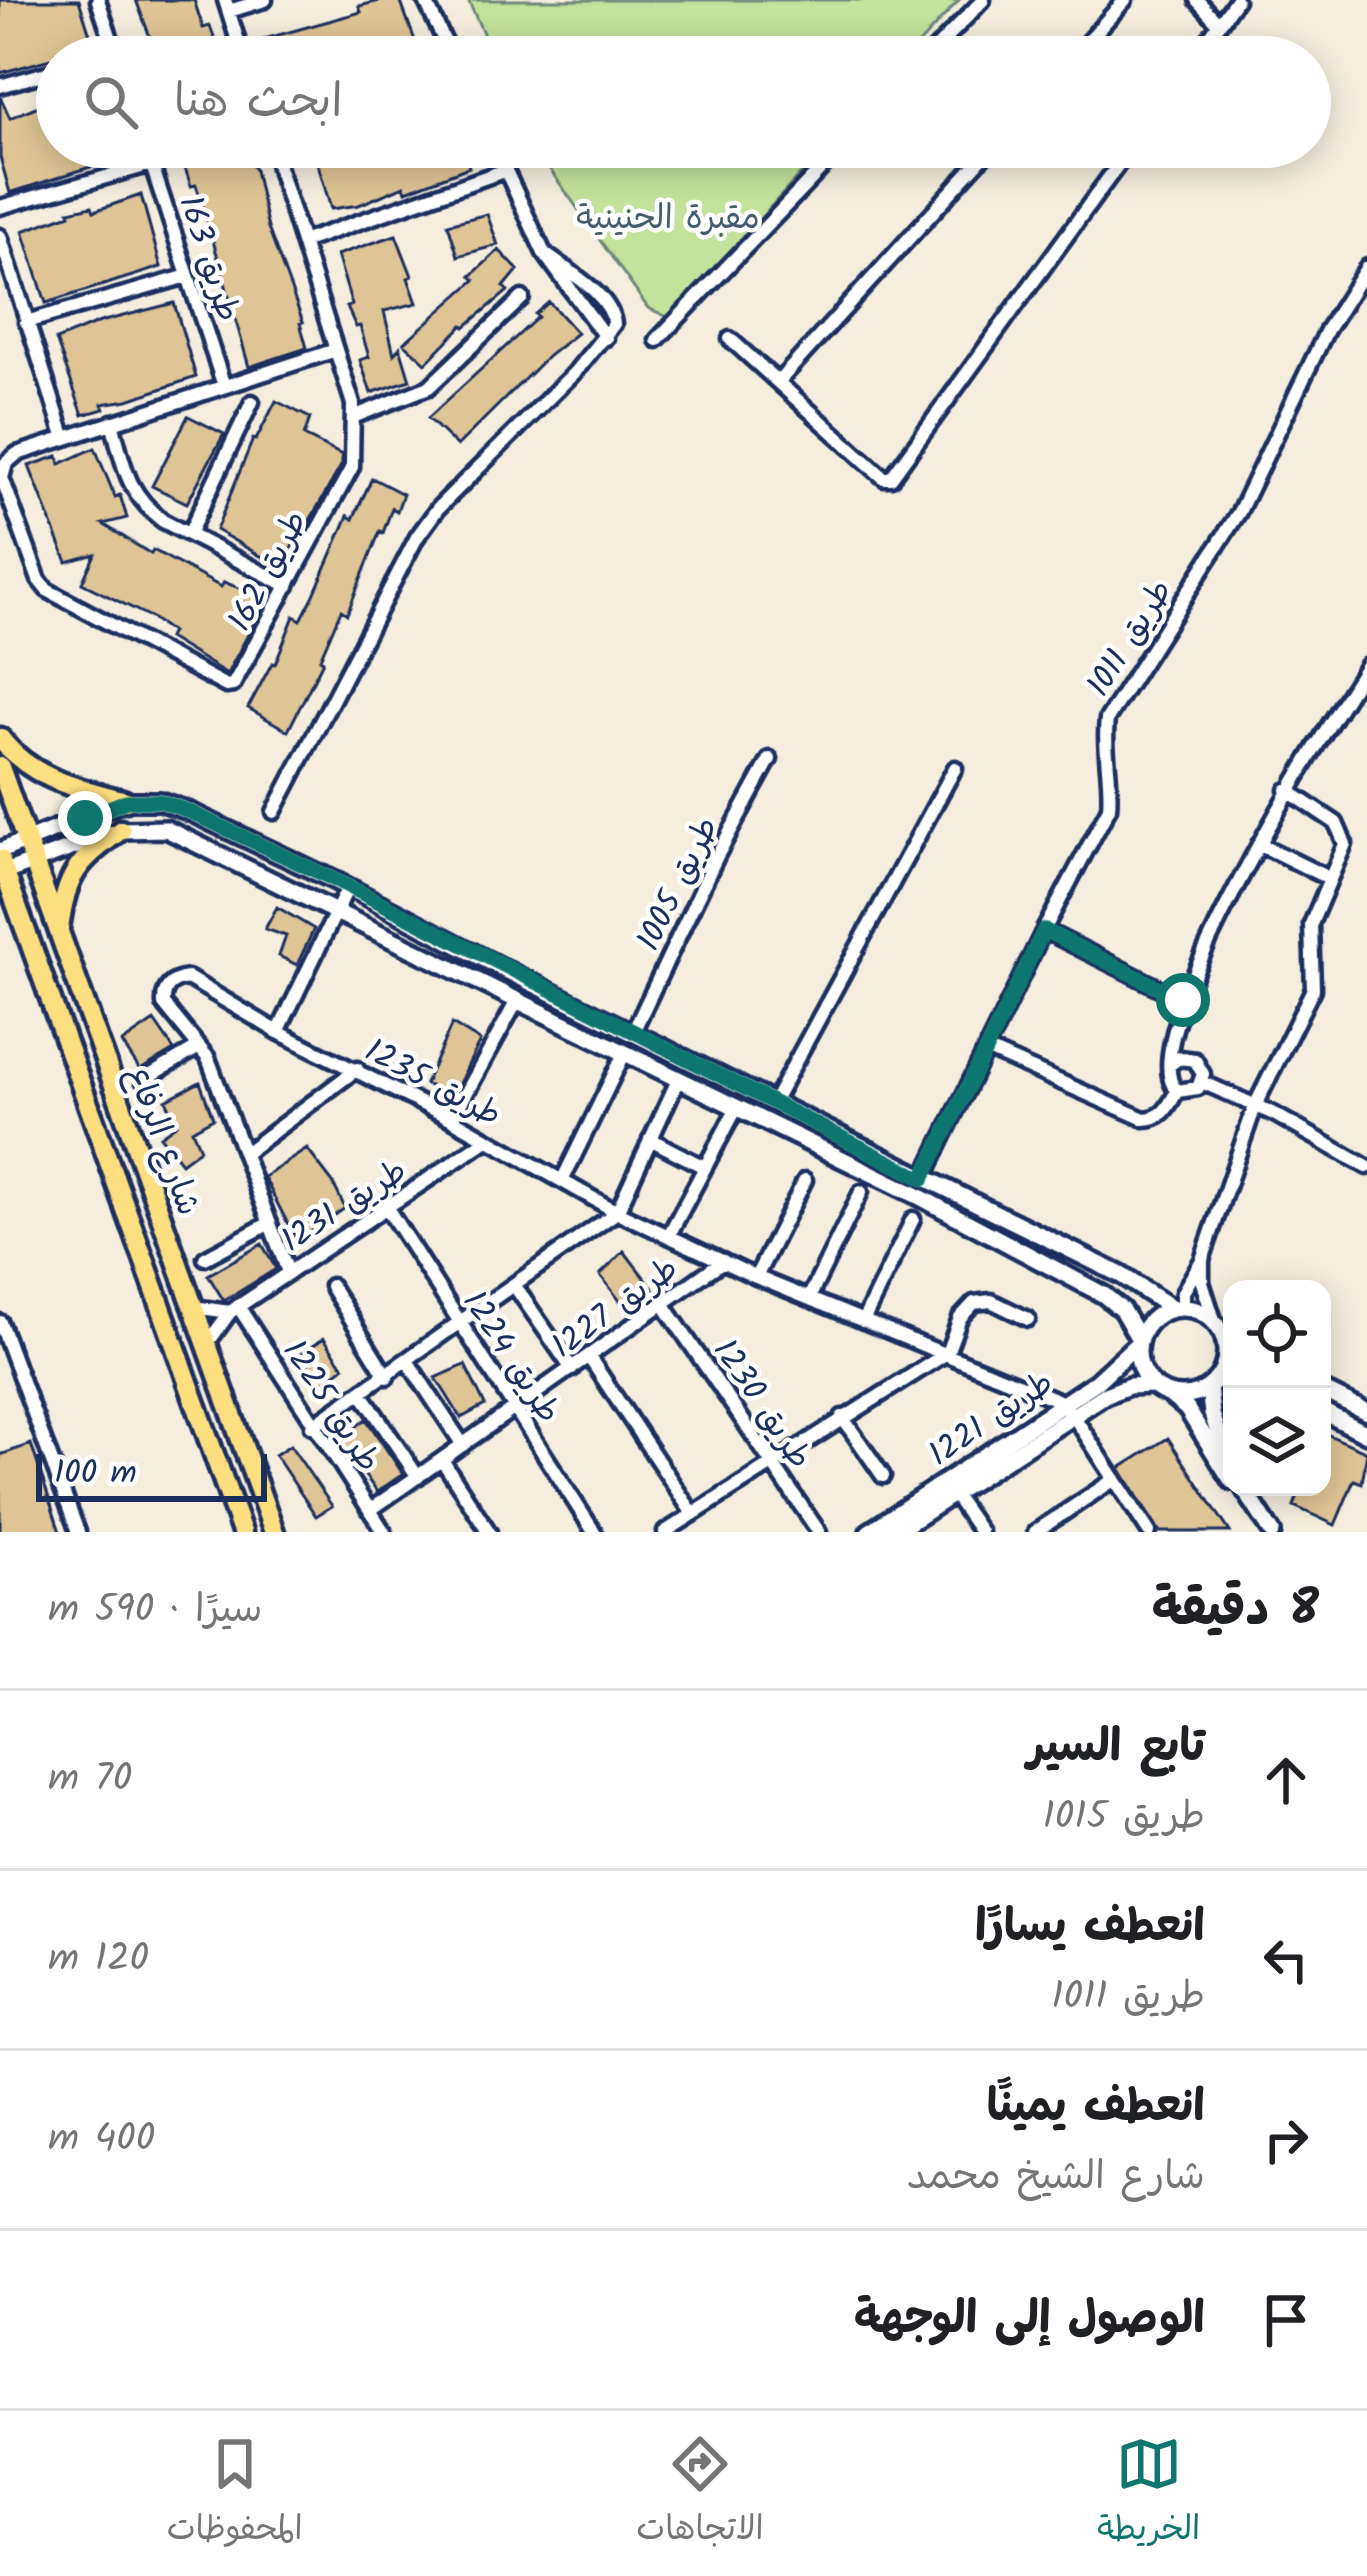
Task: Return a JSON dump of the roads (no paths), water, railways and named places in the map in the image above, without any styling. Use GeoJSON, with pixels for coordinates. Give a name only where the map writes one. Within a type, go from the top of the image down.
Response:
{"type":"FeatureCollection","features":[{"type":"Feature","properties":{"kind":"main road"},"geometry":{"type":"LineString","coordinates":[[0,738],[41,776],[126,801]]}},
{"type":"Feature","properties":{"kind":"main road","name":"شارع الرفاع"},"geometry":{"type":"LineString","coordinates":[[0,767],[274,1532]]}},
{"type":"Feature","properties":{"kind":"main road"},"geometry":{"type":"LineString","coordinates":[[58,934],[70,874],[84,856],[121,830]]}},
{"type":"Feature","properties":{"kind":"main road","name":"شارع الرفاع"},"geometry":{"type":"LineString","coordinates":[[2,861],[242,1532]]}},
{"type":"Feature","properties":{"kind":"street"},"geometry":{"type":"LineString","coordinates":[[98,0],[106,36]]}},
{"type":"Feature","properties":{"kind":"street"},"geometry":{"type":"LineString","coordinates":[[237,36],[227,5],[265,0]]}},
{"type":"Feature","properties":{"kind":"street"},"geometry":{"type":"LineString","coordinates":[[425,0],[442,36]]}},
{"type":"Feature","properties":{"kind":"street"},"geometry":{"type":"LineString","coordinates":[[948,36],[982,0]]}},
{"type":"Feature","properties":{"kind":"street"},"geometry":{"type":"LineString","coordinates":[[1093,36],[1125,0]]}},
{"type":"Feature","properties":{"kind":"street"},"geometry":{"type":"LineString","coordinates":[[1196,0],[1220,24]]}},
{"type":"Feature","properties":{"kind":"street"},"geometry":{"type":"LineString","coordinates":[[1211,36],[1236,0]]}},
{"type":"Feature","properties":{"kind":"street"},"geometry":{"type":"LineString","coordinates":[[0,86],[36,76]]}},
{"type":"Feature","properties":{"kind":"street"},"geometry":{"type":"LineString","coordinates":[[0,207],[138,168]]}},
{"type":"Feature","properties":{"kind":"street","name":"طريق 163"},"geometry":{"type":"LineString","coordinates":[[153,168],[224,386]]}},
{"type":"Feature","properties":{"kind":"street","name":"طريق 162"},"geometry":{"type":"LineString","coordinates":[[64,436],[17,454],[6,463],[2,478],[39,580],[47,590],[226,686],[233,685],[352,467],[353,404],[279,168]]}},
{"type":"Feature","properties":{"kind":"street"},"geometry":{"type":"LineString","coordinates":[[657,340],[822,168]]}},
{"type":"Feature","properties":{"kind":"street"},"geometry":{"type":"LineString","coordinates":[[779,381],[973,168]]}},
{"type":"Feature","properties":{"kind":"street"},"geometry":{"type":"LineString","coordinates":[[730,339],[884,478],[891,478],[1116,168]]}},
{"type":"Feature","properties":{"kind":"street"},"geometry":{"type":"LineString","coordinates":[[302,242],[506,170],[544,253],[607,338]]}},
{"type":"Feature","properties":{"kind":"street"},"geometry":{"type":"LineString","coordinates":[[0,236],[64,436],[336,350]]}},
{"type":"Feature","properties":{"kind":"street"},"geometry":{"type":"LineString","coordinates":[[274,812],[417,537],[438,508],[607,338],[614,324],[613,313],[544,253]]}},
{"type":"Feature","properties":{"kind":"street","name":"طريق 1011"},"geometry":{"type":"LineString","coordinates":[[923,1179],[1109,808],[1107,719],[1239,512],[1327,330],[1367,268]]}},
{"type":"Feature","properties":{"kind":"street"},"geometry":{"type":"LineString","coordinates":[[26,322],[188,276]]}},
{"type":"Feature","properties":{"kind":"street"},"geometry":{"type":"LineString","coordinates":[[353,417],[429,387],[522,298]]}},
{"type":"Feature","properties":{"kind":"street"},"geometry":{"type":"LineString","coordinates":[[189,534],[252,402]]}},
{"type":"Feature","properties":{"kind":"street"},"geometry":{"type":"LineString","coordinates":[[112,422],[130,490],[163,521],[288,586]]}},
{"type":"Feature","properties":{"kind":"street"},"geometry":{"type":"LineString","coordinates":[[1177,1091],[1168,1078],[1183,1000],[1287,790],[1367,665]]}},
{"type":"Feature","properties":{"kind":"street","name":"طريق 1005"},"geometry":{"type":"LineString","coordinates":[[633,1032],[718,854],[770,759]]}},
{"type":"Feature","properties":{"kind":"street"},"geometry":{"type":"LineString","coordinates":[[773,1103],[955,768]]}},
{"type":"Feature","properties":{"kind":"street"},"geometry":{"type":"LineString","coordinates":[[1223,1464],[1187,1409],[1151,1385],[1138,1358],[1139,1341],[1146,1325],[1177,1308],[1202,1260],[1255,1106],[1313,988],[1310,940],[1328,878],[1342,856],[1343,834],[1325,813],[1287,790]]}},
{"type":"Feature","properties":{"kind":"street"},"geometry":{"type":"LineString","coordinates":[[2,861],[27,840],[126,801],[160,801],[188,811],[348,886],[1121,1275],[1177,1308],[1199,1312],[1215,1323]]}},
{"type":"Feature","properties":{"kind":"street"},"geometry":{"type":"LineString","coordinates":[[2,861],[34,861],[121,830],[166,829],[918,1196],[1104,1295],[1122,1310],[1139,1341]]}},
{"type":"Feature","properties":{"kind":"street"},"geometry":{"type":"LineString","coordinates":[[1259,844],[1328,878]]}},
{"type":"Feature","properties":{"kind":"street"},"geometry":{"type":"LineString","coordinates":[[278,1032],[348,886]]}},
{"type":"Feature","properties":{"kind":"street"},"geometry":{"type":"LineString","coordinates":[[1044,930],[1183,1000]]}},
{"type":"Feature","properties":{"kind":"street","name":"طريق 1235"},"geometry":{"type":"LineString","coordinates":[[199,1047],[164,1004],[166,988],[174,980],[188,978],[278,1032],[452,1119],[617,1212],[756,1277],[947,1353],[1068,1410]]}},
{"type":"Feature","properties":{"kind":"street"},"geometry":{"type":"LineString","coordinates":[[452,1119],[518,999]]}},
{"type":"Feature","properties":{"kind":"street"},"geometry":{"type":"LineString","coordinates":[[143,1080],[199,1047],[208,1058],[288,1272]]}},
{"type":"Feature","properties":{"kind":"street"},"geometry":{"type":"LineString","coordinates":[[988,1050],[1144,1119],[1166,1112],[1177,1091]]}},
{"type":"Feature","properties":{"kind":"street"},"geometry":{"type":"LineString","coordinates":[[562,1181],[625,1052]]}},
{"type":"Feature","properties":{"kind":"street"},"geometry":{"type":"LineString","coordinates":[[1172,1063],[1179,1058],[1195,1060],[1203,1074],[1202,1082],[1191,1092],[1177,1091]]}},
{"type":"Feature","properties":{"kind":"street"},"geometry":{"type":"LineString","coordinates":[[245,1153],[357,1069]]}},
{"type":"Feature","properties":{"kind":"street"},"geometry":{"type":"LineString","coordinates":[[312,1426],[617,1212],[679,1078]]}},
{"type":"Feature","properties":{"kind":"street"},"geometry":{"type":"LineString","coordinates":[[1202,1082],[1367,1167]]}},
{"type":"Feature","properties":{"kind":"street"},"geometry":{"type":"LineString","coordinates":[[670,1234],[736,1109]]}},
{"type":"Feature","properties":{"kind":"street"},"geometry":{"type":"LineString","coordinates":[[650,1139],[704,1167]]}},
{"type":"Feature","properties":{"kind":"street","name":"طريق 1231"},"geometry":{"type":"LineString","coordinates":[[207,1344],[234,1309],[487,1140]]}},
{"type":"Feature","properties":{"kind":"street"},"geometry":{"type":"LineString","coordinates":[[756,1277],[806,1180]]}},
{"type":"Feature","properties":{"kind":"street"},"geometry":{"type":"LineString","coordinates":[[809,1298],[861,1192]]}},
{"type":"Feature","properties":{"kind":"street","name":"طريق 1224"},"geometry":{"type":"LineString","coordinates":[[387,1208],[594,1532]]}},
{"type":"Feature","properties":{"kind":"street"},"geometry":{"type":"LineString","coordinates":[[863,1321],[913,1219]]}},
{"type":"Feature","properties":{"kind":"street"},"geometry":{"type":"LineString","coordinates":[[205,1258],[269,1222]]}},
{"type":"Feature","properties":{"kind":"street"},"geometry":{"type":"LineString","coordinates":[[1202,1260],[1202,1282],[1223,1336]]}},
{"type":"Feature","properties":{"kind":"street","name":"طريق 1227"},"geometry":{"type":"LineString","coordinates":[[370,1510],[723,1261]]}},
{"type":"Feature","properties":{"kind":"street"},"geometry":{"type":"LineString","coordinates":[[514,1285],[572,1369]]}},
{"type":"Feature","properties":{"kind":"street"},"geometry":{"type":"LineString","coordinates":[[331,1286],[387,1377]]}},
{"type":"Feature","properties":{"kind":"street"},"geometry":{"type":"LineString","coordinates":[[665,1532],[947,1353],[959,1318],[974,1303],[991,1300],[1028,1319]]}},
{"type":"Feature","properties":{"kind":"street","name":"طريق 1230"},"geometry":{"type":"LineString","coordinates":[[664,1304],[819,1532]]}},
{"type":"Feature","properties":{"kind":"street"},"geometry":{"type":"LineString","coordinates":[[194,1307],[234,1309]]}},
{"type":"Feature","properties":{"kind":"street","name":"طريق 1225"},"geometry":{"type":"LineString","coordinates":[[234,1309],[384,1532]]}},
{"type":"Feature","properties":{"kind":"street"},"geometry":{"type":"LineString","coordinates":[[0,1322],[78,1532]]}},
{"type":"Feature","properties":{"kind":"street","name":"طريق 1221"},"geometry":{"type":"LineString","coordinates":[[869,1532],[1068,1410],[1139,1341]]}},
{"type":"Feature","properties":{"kind":"street"},"geometry":{"type":"LineString","coordinates":[[589,1357],[693,1514]]}},
{"type":"Feature","properties":{"kind":"street"},"geometry":{"type":"LineString","coordinates":[[408,1362],[464,1445]]}},
{"type":"Feature","properties":{"kind":"street","name":"طريق 1235"},"geometry":{"type":"LineString","coordinates":[[1005,1379],[1049,1422]]}},
{"type":"Feature","properties":{"kind":"street"},"geometry":{"type":"LineString","coordinates":[[1168,1395],[1182,1397],[1220,1382],[1218,1437],[1223,1449]]}},
{"type":"Feature","properties":{"kind":"street","name":"طريق 1221"},"geometry":{"type":"LineString","coordinates":[[1068,1410],[1113,1392],[1151,1385]]}},
{"type":"Feature","properties":{"kind":"street"},"geometry":{"type":"LineString","coordinates":[[362,1394],[418,1477]]}},
{"type":"Feature","properties":{"kind":"street"},"geometry":{"type":"LineString","coordinates":[[1331,1394],[1367,1412]]}},
{"type":"Feature","properties":{"kind":"street"},"geometry":{"type":"LineString","coordinates":[[1068,1410],[1149,1532]]}},
{"type":"Feature","properties":{"kind":"street"},"geometry":{"type":"LineString","coordinates":[[1331,1416],[1367,1435]]}},
{"type":"Feature","properties":{"kind":"street"},"geometry":{"type":"LineString","coordinates":[[842,1418],[883,1476]]}},
{"type":"Feature","properties":{"kind":"street","name":"طريق 1221"},"geometry":{"type":"LineString","coordinates":[[895,1532],[1049,1422]]}},
{"type":"Feature","properties":{"kind":"street"},"geometry":{"type":"LineString","coordinates":[[442,1460],[489,1532]]}},
{"type":"Feature","properties":{"kind":"street"},"geometry":{"type":"LineString","coordinates":[[1035,1532],[1115,1479]]}},
{"type":"Feature","properties":{"kind":"street"},"geometry":{"type":"LineString","coordinates":[[953,1493],[980,1532]]}},
{"type":"Feature","properties":{"kind":"street"},"geometry":{"type":"LineString","coordinates":[[1244,1496],[1268,1532]]}},
{"type":"Feature","properties":{"kind":"park label","name":"مقبرة الحنينية"},"geometry":{"type":"Point","coordinates":[668,216]}}]}
